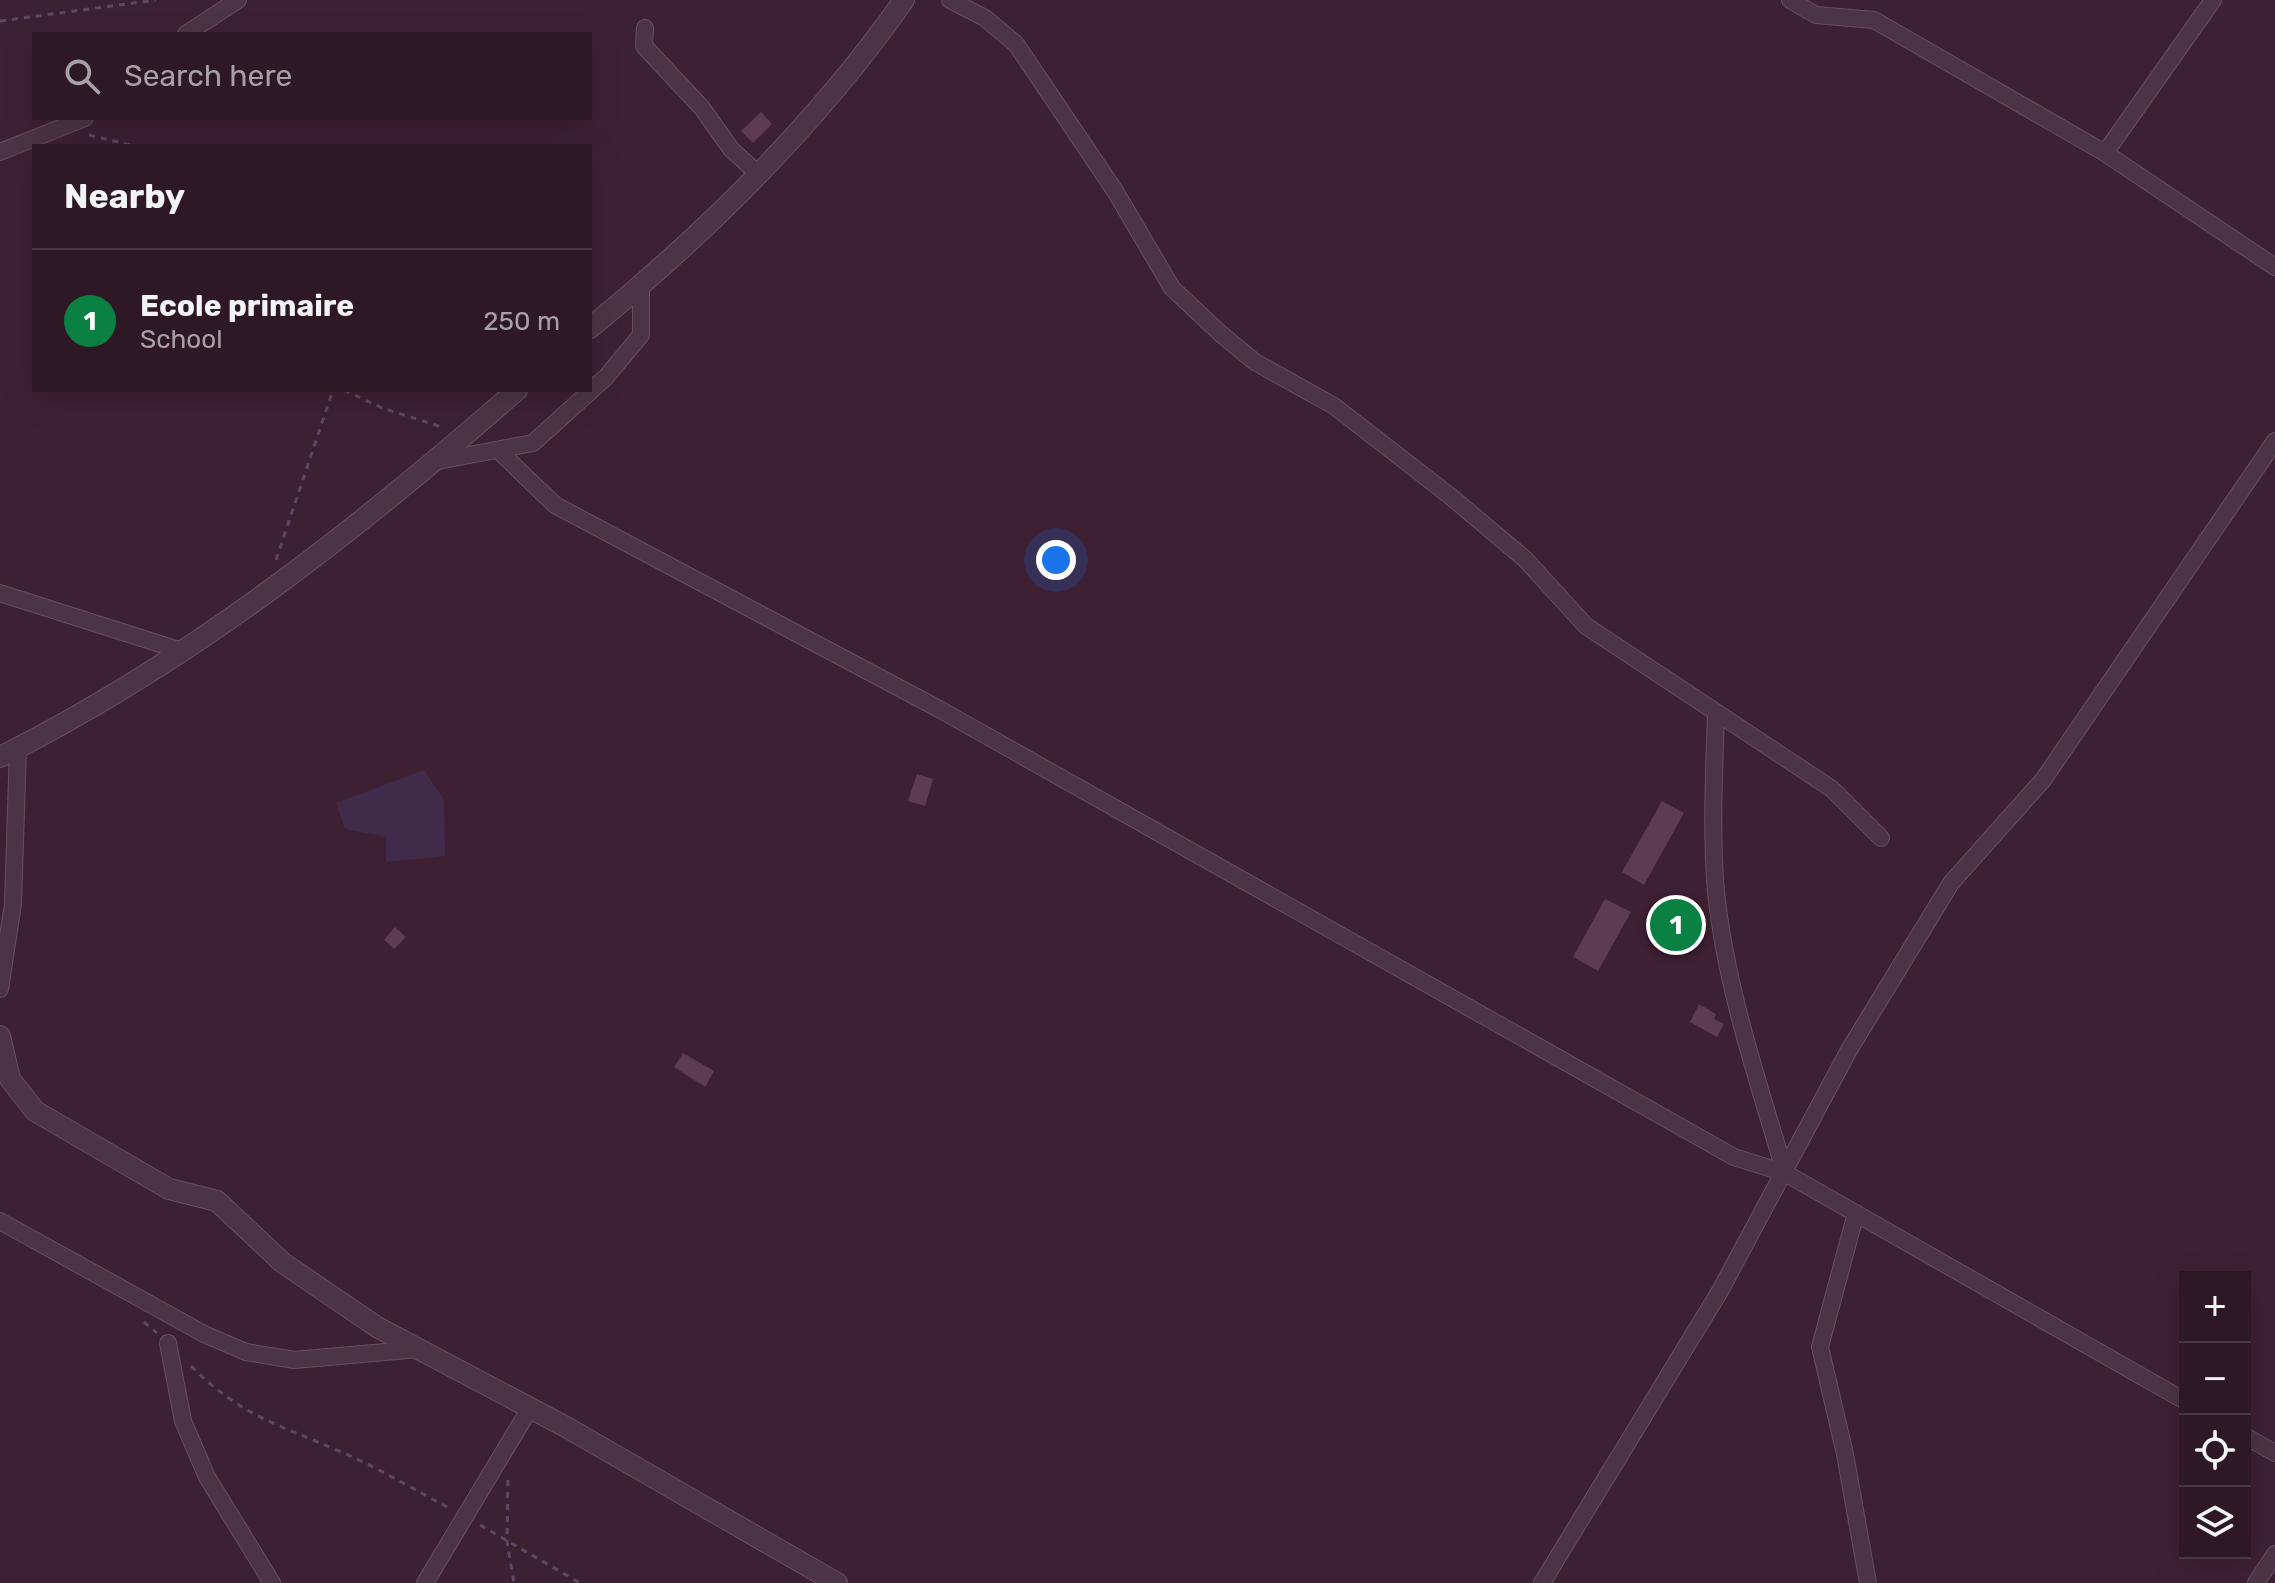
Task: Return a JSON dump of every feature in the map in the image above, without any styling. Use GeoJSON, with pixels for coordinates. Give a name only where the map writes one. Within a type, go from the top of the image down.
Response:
{"type":"FeatureCollection","features":[{"type":"Feature","properties":{"kind":"street"},"geometry":{"type":"LineString","coordinates":[[189,32],[238,0]]}},
{"type":"Feature","properties":{"kind":"street"},"geometry":{"type":"LineString","coordinates":[[592,326],[758,174],[848,78],[904,0]]}},
{"type":"Feature","properties":{"kind":"street"},"geometry":{"type":"LineString","coordinates":[[950,0],[985,18],[1016,44],[1115,191],[1172,288],[1211,325],[1255,362],[1334,406],[1525,559],[1586,626],[1832,789],[1881,838]]}},
{"type":"Feature","properties":{"kind":"street"},"geometry":{"type":"LineString","coordinates":[[1790,0],[1816,15],[1874,20],[2105,153],[2275,267]]}},
{"type":"Feature","properties":{"kind":"street"},"geometry":{"type":"LineString","coordinates":[[2105,153],[2213,0]]}},
{"type":"Feature","properties":{"kind":"street"},"geometry":{"type":"LineString","coordinates":[[645,28],[644,46],[702,108],[731,149],[758,174]]}},
{"type":"Feature","properties":{"kind":"street"},"geometry":{"type":"LineString","coordinates":[[0,152],[81,120]]}},
{"type":"Feature","properties":{"kind":"street"},"geometry":{"type":"LineString","coordinates":[[592,390],[641,335],[641,283]]}},
{"type":"Feature","properties":{"kind":"street"},"geometry":{"type":"LineString","coordinates":[[0,989],[13,904],[9,753],[91,711],[235,618],[321,553],[515,392]]}},
{"type":"Feature","properties":{"kind":"street"},"geometry":{"type":"LineString","coordinates":[[431,463],[533,443],[589,392]]}},
{"type":"Feature","properties":{"kind":"street"},"geometry":{"type":"LineString","coordinates":[[1542,1583],[1720,1291],[1849,1050],[1951,883],[2043,780],[2275,441]]}},
{"type":"Feature","properties":{"kind":"street"},"geometry":{"type":"LineString","coordinates":[[498,450],[555,505],[939,709],[1734,1157],[1785,1173],[2179,1398]]}},
{"type":"Feature","properties":{"kind":"street"},"geometry":{"type":"LineString","coordinates":[[0,593],[182,651]]}},
{"type":"Feature","properties":{"kind":"street"},"geometry":{"type":"LineString","coordinates":[[1716,714],[1713,791],[1716,893],[1743,1029],[1785,1173]]}},
{"type":"Feature","properties":{"kind":"street"},"geometry":{"type":"LineString","coordinates":[[0,1036],[10,1079],[35,1111],[169,1189],[217,1201],[283,1263],[377,1327],[530,1408],[837,1583]]}},
{"type":"Feature","properties":{"kind":"street"},"geometry":{"type":"LineString","coordinates":[[1856,1213],[1820,1347],[1845,1454],[1868,1583]]}},
{"type":"Feature","properties":{"kind":"street"},"geometry":{"type":"LineString","coordinates":[[0,1221],[192,1327],[246,1352],[294,1360],[419,1349]]}},
{"type":"Feature","properties":{"kind":"street"},"geometry":{"type":"LineString","coordinates":[[168,1343],[183,1421],[207,1477],[272,1583]]}},
{"type":"Feature","properties":{"kind":"street"},"geometry":{"type":"LineString","coordinates":[[425,1583],[530,1408]]}},
{"type":"Feature","properties":{"kind":"street"},"geometry":{"type":"LineString","coordinates":[[2251,1439],[2275,1453]]}},
{"type":"Feature","properties":{"kind":"street"},"geometry":{"type":"LineString","coordinates":[[2256,1583],[2275,1554]]}},
{"type":"Feature","properties":{"kind":"path"},"geometry":{"type":"LineString","coordinates":[[0,21],[156,0]]}},
{"type":"Feature","properties":{"kind":"path"},"geometry":{"type":"LineString","coordinates":[[62,129],[126,144]]}},
{"type":"Feature","properties":{"kind":"path"},"geometry":{"type":"LineString","coordinates":[[275,561],[332,392]]}},
{"type":"Feature","properties":{"kind":"path"},"geometry":{"type":"LineString","coordinates":[[348,392],[382,408],[466,434]]}},
{"type":"Feature","properties":{"kind":"path"},"geometry":{"type":"LineString","coordinates":[[144,1322],[217,1391],[272,1426],[340,1451],[467,1517],[580,1583]]}},
{"type":"Feature","properties":{"kind":"path"},"geometry":{"type":"LineString","coordinates":[[508,1446],[507,1542],[514,1583]]}},
{"type":"Feature","properties":{"kind":"shaded area"},"geometry":{"type":"Polygon","coordinates":[[[424,770],[444,800],[445,856],[386,862],[386,837],[345,829],[336,803],[424,770]]]}},
{"type":"Feature","properties":{"kind":"building"},"geometry":{"type":"Polygon","coordinates":[[[761,112],[772,124],[753,143],[741,131],[761,112]]]}},
{"type":"Feature","properties":{"kind":"building"},"geometry":{"type":"Polygon","coordinates":[[[917,774],[933,779],[925,806],[908,801],[917,774]]]}},
{"type":"Feature","properties":{"kind":"building"},"geometry":{"type":"Polygon","coordinates":[[[1662,801],[1684,813],[1644,885],[1622,872],[1662,801]]]}},
{"type":"Feature","properties":{"kind":"building"},"geometry":{"type":"Polygon","coordinates":[[[1605,899],[1631,912],[1598,971],[1573,957],[1605,899]]]}},
{"type":"Feature","properties":{"kind":"building"},"geometry":{"type":"Polygon","coordinates":[[[395,927],[406,937],[394,949],[384,940],[395,927]]]}},
{"type":"Feature","properties":{"kind":"building"},"geometry":{"type":"Polygon","coordinates":[[[1699,1004],[1716,1014],[1714,1019],[1724,1024],[1717,1037],[1690,1022],[1699,1004]]]}},
{"type":"Feature","properties":{"kind":"building"},"geometry":{"type":"Polygon","coordinates":[[[683,1053],[714,1071],[705,1087],[674,1067],[683,1053]]]}},
{"type":"Feature","properties":{"kind":"place","name":"Ecole primaire"},"geometry":{"type":"Point","coordinates":[1676,925]}}]}
